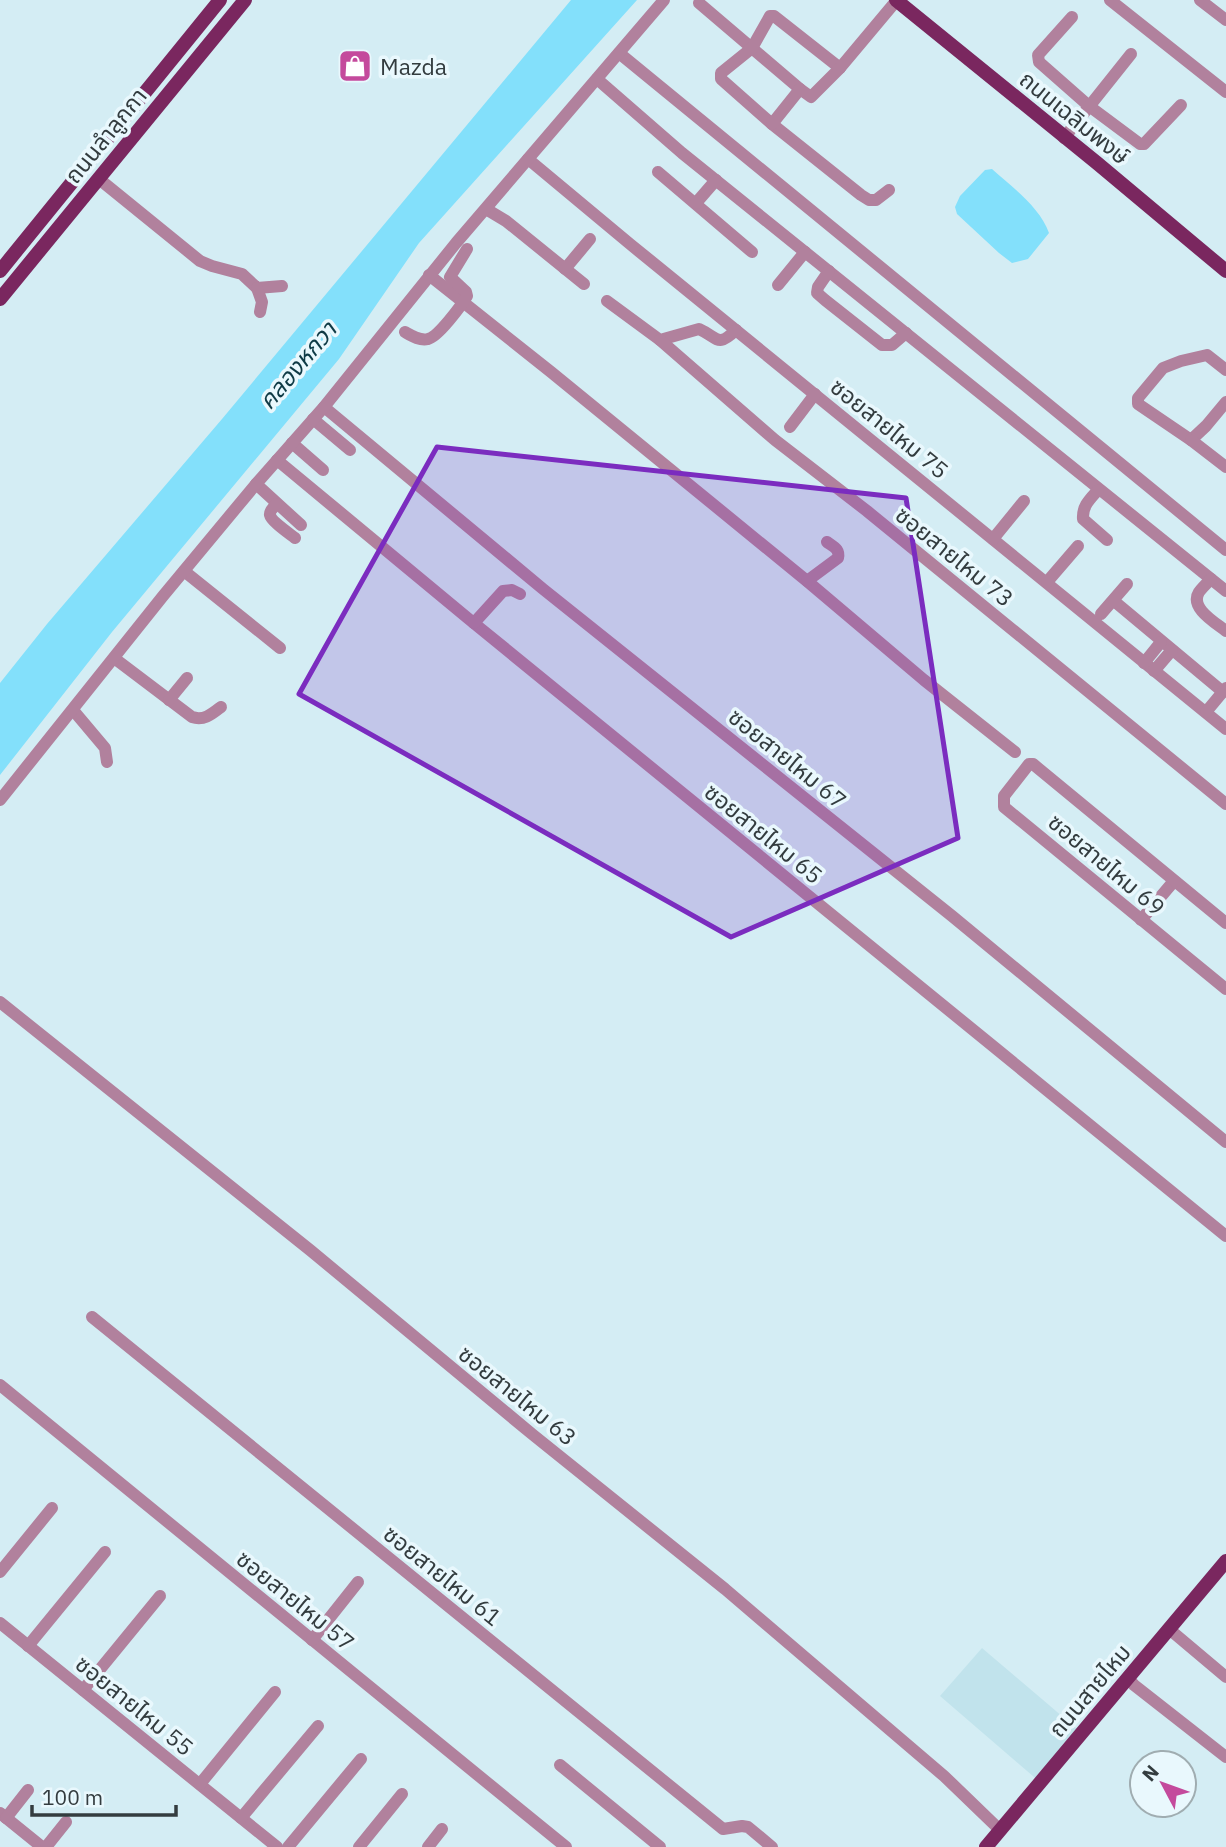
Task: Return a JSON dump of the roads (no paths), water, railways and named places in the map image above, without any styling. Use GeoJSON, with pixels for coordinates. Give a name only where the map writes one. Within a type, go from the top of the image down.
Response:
{"type":"FeatureCollection","features":[{"type":"Feature","properties":{"kind":"main road","name":"ถนนลำลูกกา"},"geometry":{"type":"LineString","coordinates":[[0,271],[220,0]]}},
{"type":"Feature","properties":{"kind":"main road","name":"ถนนลำลูกกา"},"geometry":{"type":"LineString","coordinates":[[0,299],[245,0]]}},
{"type":"Feature","properties":{"kind":"main road","name":"ถนนเฉลิมพงษ์"},"geometry":{"type":"LineString","coordinates":[[896,0],[1226,271]]}},
{"type":"Feature","properties":{"kind":"main road","name":"ถนนสายไหม"},"geometry":{"type":"LineString","coordinates":[[994,1841],[1226,1561]]}},
{"type":"Feature","properties":{"kind":"street"},"geometry":{"type":"LineString","coordinates":[[0,800],[184,571],[324,407],[429,275],[664,0]]}},
{"type":"Feature","properties":{"kind":"street"},"geometry":{"type":"LineString","coordinates":[[699,3],[811,97],[840,68],[896,0]]}},
{"type":"Feature","properties":{"kind":"street"},"geometry":{"type":"LineString","coordinates":[[1110,0],[1226,92]]}},
{"type":"Feature","properties":{"kind":"street"},"geometry":{"type":"LineString","coordinates":[[1200,0],[1226,20]]}},
{"type":"Feature","properties":{"kind":"street"},"geometry":{"type":"LineString","coordinates":[[840,68],[775,16],[770,16],[752,48],[721,73],[721,79],[772,124],[869,200],[876,200],[889,190]]}},
{"type":"Feature","properties":{"kind":"street"},"geometry":{"type":"LineString","coordinates":[[1072,17],[1037,59],[1089,106],[1144,145],[1181,105]]}},
{"type":"Feature","properties":{"kind":"street"},"geometry":{"type":"LineString","coordinates":[[619,53],[1226,550]]}},
{"type":"Feature","properties":{"kind":"street"},"geometry":{"type":"LineString","coordinates":[[1064,138],[1131,54]]}},
{"type":"Feature","properties":{"kind":"street"},"geometry":{"type":"LineString","coordinates":[[597,79],[716,180],[1226,591]]}},
{"type":"Feature","properties":{"kind":"street"},"geometry":{"type":"LineString","coordinates":[[772,124],[800,89]]}},
{"type":"Feature","properties":{"kind":"street","name":"ซอยสายไหม 75"},"geometry":{"type":"LineString","coordinates":[[528,159],[1226,729]]}},
{"type":"Feature","properties":{"kind":"street"},"geometry":{"type":"LineString","coordinates":[[658,172],[752,252]]}},
{"type":"Feature","properties":{"kind":"street"},"geometry":{"type":"LineString","coordinates":[[99,179],[200,261],[242,274],[257,288],[262,302],[260,312]]}},
{"type":"Feature","properties":{"kind":"street"},"geometry":{"type":"LineString","coordinates":[[696,203],[716,180]]}},
{"type":"Feature","properties":{"kind":"street"},"geometry":{"type":"LineString","coordinates":[[497,195],[506,221]]}},
{"type":"Feature","properties":{"kind":"street"},"geometry":{"type":"LineString","coordinates":[[486,209],[506,221],[584,284]]}},
{"type":"Feature","properties":{"kind":"street"},"geometry":{"type":"LineString","coordinates":[[565,269],[590,239]]}},
{"type":"Feature","properties":{"kind":"street"},"geometry":{"type":"LineString","coordinates":[[405,332],[420,339],[434,337],[463,302],[467,296],[466,292],[450,277],[467,248]]}},
{"type":"Feature","properties":{"kind":"street"},"geometry":{"type":"LineString","coordinates":[[778,285],[805,252]]}},
{"type":"Feature","properties":{"kind":"street"},"geometry":{"type":"LineString","coordinates":[[829,271],[817,293],[825,300],[882,345],[892,345],[906,333]]}},
{"type":"Feature","properties":{"kind":"street"},"geometry":{"type":"LineString","coordinates":[[429,275],[1015,752]]}},
{"type":"Feature","properties":{"kind":"street"},"geometry":{"type":"LineString","coordinates":[[257,288],[282,286]]}},
{"type":"Feature","properties":{"kind":"street","name":"ซอยสายไหม 73"},"geometry":{"type":"LineString","coordinates":[[607,301],[660,340],[775,440],[878,520],[1226,804]]}},
{"type":"Feature","properties":{"kind":"street"},"geometry":{"type":"LineString","coordinates":[[660,340],[699,329],[720,341],[737,330]]}},
{"type":"Feature","properties":{"kind":"street"},"geometry":{"type":"LineString","coordinates":[[1226,370],[1207,355],[1181,361],[1163,368],[1138,398],[1138,404],[1226,467]]}},
{"type":"Feature","properties":{"kind":"street"},"geometry":{"type":"LineString","coordinates":[[790,427],[815,394]]}},
{"type":"Feature","properties":{"kind":"street"},"geometry":{"type":"LineString","coordinates":[[1191,440],[1226,402]]}},
{"type":"Feature","properties":{"kind":"street","name":"ซอยสายไหม 67"},"geometry":{"type":"LineString","coordinates":[[324,407],[543,589],[942,907],[1226,1142]]}},
{"type":"Feature","properties":{"kind":"street"},"geometry":{"type":"LineString","coordinates":[[313,419],[351,450]]}},
{"type":"Feature","properties":{"kind":"street"},"geometry":{"type":"LineString","coordinates":[[292,443],[323,470]]}},
{"type":"Feature","properties":{"kind":"street","name":"ซอยสายไหม 65"},"geometry":{"type":"LineString","coordinates":[[277,460],[474,624],[1226,1236]]}},
{"type":"Feature","properties":{"kind":"street"},"geometry":{"type":"LineString","coordinates":[[256,484],[300,525]]}},
{"type":"Feature","properties":{"kind":"street"},"geometry":{"type":"LineString","coordinates":[[1098,490],[1085,506],[1083,519],[1107,540]]}},
{"type":"Feature","properties":{"kind":"street"},"geometry":{"type":"LineString","coordinates":[[993,539],[1024,501]]}},
{"type":"Feature","properties":{"kind":"street"},"geometry":{"type":"LineString","coordinates":[[276,504],[270,515],[295,538]]}},
{"type":"Feature","properties":{"kind":"street"},"geometry":{"type":"LineString","coordinates":[[807,581],[838,558],[837,549],[828,541]]}},
{"type":"Feature","properties":{"kind":"street"},"geometry":{"type":"LineString","coordinates":[[1047,582],[1078,546]]}},
{"type":"Feature","properties":{"kind":"street"},"geometry":{"type":"LineString","coordinates":[[184,571],[280,648]]}},
{"type":"Feature","properties":{"kind":"street"},"geometry":{"type":"LineString","coordinates":[[1211,579],[1199,592],[1196,602],[1198,608],[1226,631]]}},
{"type":"Feature","properties":{"kind":"street"},"geometry":{"type":"LineString","coordinates":[[1101,614],[1127,584]]}},
{"type":"Feature","properties":{"kind":"street"},"geometry":{"type":"LineString","coordinates":[[474,624],[503,591],[512,590],[520,594]]}},
{"type":"Feature","properties":{"kind":"street"},"geometry":{"type":"LineString","coordinates":[[1114,601],[1166,646],[1224,690],[1206,712]]}},
{"type":"Feature","properties":{"kind":"street"},"geometry":{"type":"LineString","coordinates":[[1149,667],[1166,646]]}},
{"type":"Feature","properties":{"kind":"street"},"geometry":{"type":"LineString","coordinates":[[114,658],[196,718],[209,716],[221,706]]}},
{"type":"Feature","properties":{"kind":"street"},"geometry":{"type":"LineString","coordinates":[[169,700],[187,678]]}},
{"type":"Feature","properties":{"kind":"street"},"geometry":{"type":"LineString","coordinates":[[73,710],[105,748],[107,762]]}},
{"type":"Feature","properties":{"kind":"street","name":"ซอยสายไหม 69"},"geometry":{"type":"LineString","coordinates":[[1174,881],[1033,764],[1029,764],[1004,796],[1004,807],[1226,989]]}},
{"type":"Feature","properties":{"kind":"street"},"geometry":{"type":"LineString","coordinates":[[1141,920],[1174,881],[1226,923]]}},
{"type":"Feature","properties":{"kind":"street","name":"ซอยสายไหม 63"},"geometry":{"type":"LineString","coordinates":[[0,1002],[310,1250],[725,1589],[944,1776],[994,1841]]}},
{"type":"Feature","properties":{"kind":"street","name":"ซอยสายไหม 61"},"geometry":{"type":"LineString","coordinates":[[92,1317],[723,1829],[748,1827],[772,1847]]}},
{"type":"Feature","properties":{"kind":"street","name":"ซอยสายไหม 57"},"geometry":{"type":"LineString","coordinates":[[0,1385],[566,1847]]}},
{"type":"Feature","properties":{"kind":"street"},"geometry":{"type":"LineString","coordinates":[[0,1572],[52,1508]]}},
{"type":"Feature","properties":{"kind":"street"},"geometry":{"type":"LineString","coordinates":[[28,1646],[105,1552]]}},
{"type":"Feature","properties":{"kind":"street"},"geometry":{"type":"LineString","coordinates":[[313,1640],[358,1582]]}},
{"type":"Feature","properties":{"kind":"street"},"geometry":{"type":"LineString","coordinates":[[83,1690],[160,1596]]}},
{"type":"Feature","properties":{"kind":"street","name":"ซอยสายไหม 55"},"geometry":{"type":"LineString","coordinates":[[0,1623],[277,1847]]}},
{"type":"Feature","properties":{"kind":"street"},"geometry":{"type":"LineString","coordinates":[[1169,1629],[1226,1677]]}},
{"type":"Feature","properties":{"kind":"street"},"geometry":{"type":"LineString","coordinates":[[1128,1678],[1226,1757]]}},
{"type":"Feature","properties":{"kind":"street"},"geometry":{"type":"LineString","coordinates":[[200,1784],[275,1692]]}},
{"type":"Feature","properties":{"kind":"street"},"geometry":{"type":"LineString","coordinates":[[241,1818],[318,1726]]}},
{"type":"Feature","properties":{"kind":"street"},"geometry":{"type":"LineString","coordinates":[[288,1847],[361,1759]]}},
{"type":"Feature","properties":{"kind":"street"},"geometry":{"type":"LineString","coordinates":[[560,1765],[660,1847]]}},
{"type":"Feature","properties":{"kind":"street"},"geometry":{"type":"LineString","coordinates":[[28,1790],[3,1815],[44,1847],[66,1822]]}},
{"type":"Feature","properties":{"kind":"street"},"geometry":{"type":"LineString","coordinates":[[359,1847],[402,1794]]}},
{"type":"Feature","properties":{"kind":"street"},"geometry":{"type":"LineString","coordinates":[[428,1847],[442,1829]]}},
{"type":"Feature","properties":{"kind":"water","name":"คลองหกวา"},"geometry":{"type":"Polygon","coordinates":[[[571,0],[637,0],[419,243],[339,359],[112,632],[0,775],[0,683],[571,0]]]}},
{"type":"Feature","properties":{"kind":"water"},"geometry":{"type":"Polygon","coordinates":[[[992,169],[1032,206],[1049,233],[1028,259],[1012,263],[957,214],[955,207],[960,196],[985,170],[992,169]]]}},
{"type":"Feature","properties":{"kind":"place","name":"Mazda"},"geometry":{"type":"Point","coordinates":[355,66]}}]}
